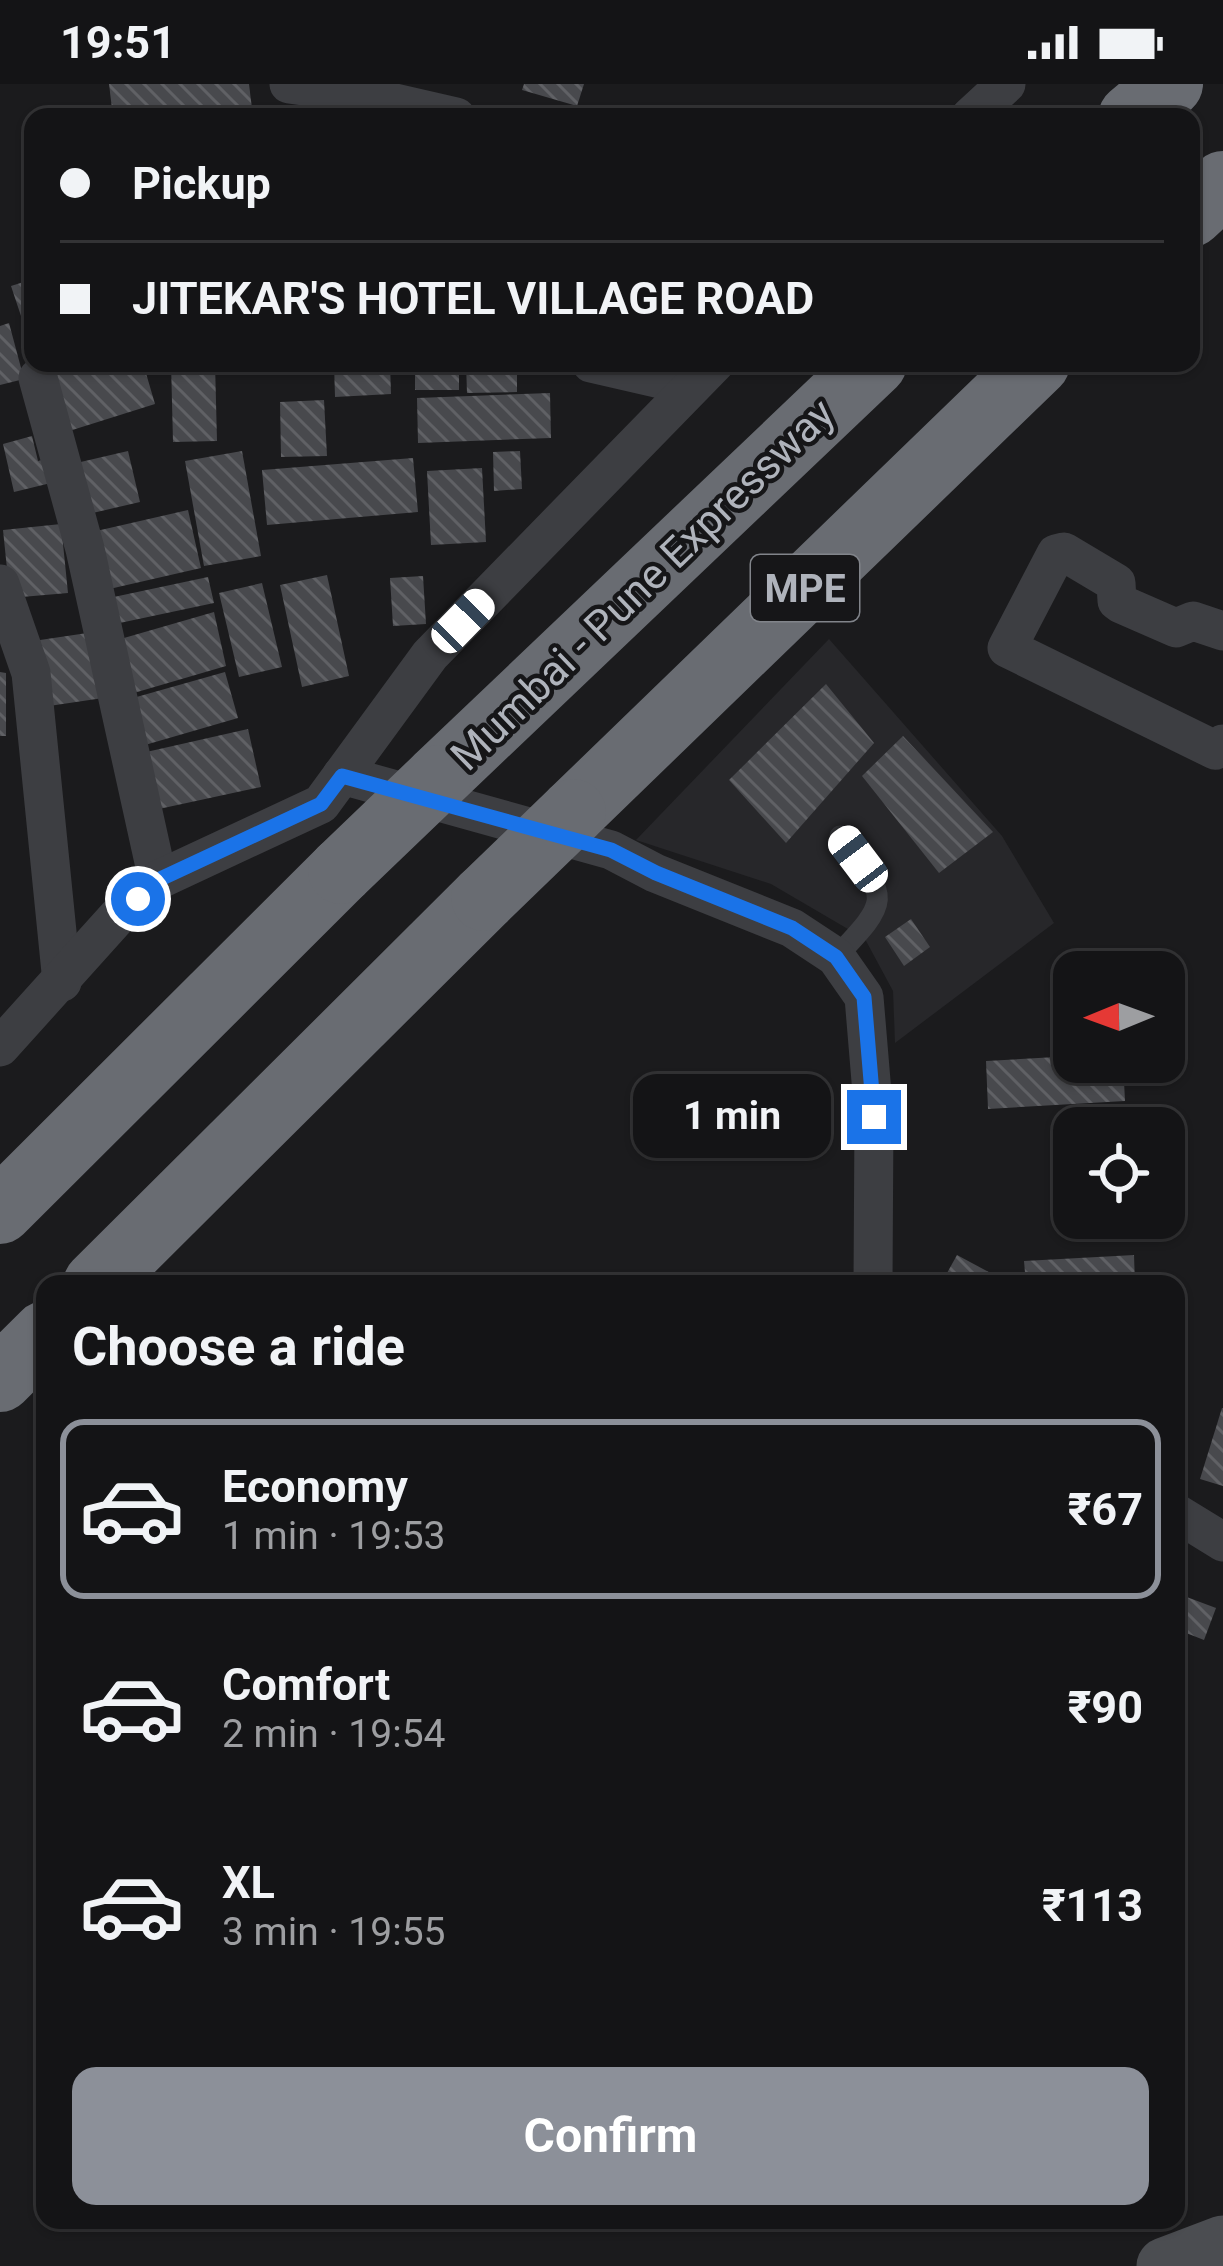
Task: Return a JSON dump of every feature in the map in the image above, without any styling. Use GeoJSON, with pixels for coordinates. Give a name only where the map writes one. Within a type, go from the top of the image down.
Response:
{"type":"FeatureCollection","features":[{"type":"Feature","properties":{"kind":"highway"},"geometry":{"type":"LineString","coordinates":[[1142,108],[1170,84]]}},
{"type":"Feature","properties":{"kind":"highway"},"geometry":{"type":"LineString","coordinates":[[1200,206],[1223,184]]}},
{"type":"Feature","properties":{"kind":"highway","name":"Mumbai - Pune Expressway"},"geometry":{"type":"LineString","coordinates":[[0,1210],[340,872],[865,372]]}},
{"type":"Feature","properties":{"kind":"highway","name":"MPE"},"geometry":{"type":"LineString","coordinates":[[105,1275],[484,898],[1028,372]]}},
{"type":"Feature","properties":{"kind":"highway"},"geometry":{"type":"LineString","coordinates":[[0,1379],[36,1343]]}},
{"type":"Feature","properties":{"kind":"main road"},"geometry":{"type":"LineString","coordinates":[[1165,2266],[1223,2244]]}},
{"type":"Feature","properties":{"kind":"street"},"geometry":{"type":"LineString","coordinates":[[289,84],[417,108]]}},
{"type":"Feature","properties":{"kind":"street"},"geometry":{"type":"LineString","coordinates":[[980,108],[1006,84]]}},
{"type":"Feature","properties":{"kind":"street"},"geometry":{"type":"LineString","coordinates":[[0,1047],[117,917],[158,880],[321,804],[430,655],[703,374]]}},
{"type":"Feature","properties":{"kind":"street"},"geometry":{"type":"LineString","coordinates":[[38,378],[85,549],[158,880]]}},
{"type":"Feature","properties":{"kind":"street"},"geometry":{"type":"LineString","coordinates":[[1223,631],[1193,621],[1176,628],[1121,604],[1116,583],[1064,552],[1056,554],[1007,648],[1215,750],[1223,744]]}},
{"type":"Feature","properties":{"kind":"street"},"geometry":{"type":"LineString","coordinates":[[0,584],[12,655],[31,673],[62,982]]}},
{"type":"Feature","properties":{"kind":"street"},"geometry":{"type":"LineString","coordinates":[[342,776],[611,850],[792,928],[836,957],[864,997],[874,1117],[874,1275]]}},
{"type":"Feature","properties":{"kind":"street"},"geometry":{"type":"LineString","coordinates":[[1185,1519],[1223,1542]]}},
{"type":"Feature","properties":{"kind":"lane"},"geometry":{"type":"LineString","coordinates":[[836,957],[872,919],[880,901],[876,881],[841,836]]}},
{"type":"Feature","properties":{"kind":"shaded area"},"geometry":{"type":"Polygon","coordinates":[[[829,639],[1002,836],[1054,923],[895,1043],[893,991],[865,939],[771,884],[636,840],[829,639]]]}},
{"type":"Feature","properties":{"kind":"building"},"geometry":{"type":"Polygon","coordinates":[[[109,84],[249,84],[252,108],[112,108],[109,84]]]}},
{"type":"Feature","properties":{"kind":"building"},"geometry":{"type":"Polygon","coordinates":[[[524,84],[584,84],[577,106],[522,90],[524,84]]]}},
{"type":"Feature","properties":{"kind":"building"},"geometry":{"type":"Polygon","coordinates":[[[305,98],[352,108],[303,108],[305,98]]]}},
{"type":"Feature","properties":{"kind":"building"},"geometry":{"type":"Polygon","coordinates":[[[24,282],[24,325],[11,286],[24,282]]]}},
{"type":"Feature","properties":{"kind":"building"},"geometry":{"type":"Polygon","coordinates":[[[9,323],[24,379],[0,385],[0,326],[9,323]]]}},
{"type":"Feature","properties":{"kind":"building"},"geometry":{"type":"Polygon","coordinates":[[[48,372],[146,372],[155,404],[66,432],[48,372]]]}},
{"type":"Feature","properties":{"kind":"building"},"geometry":{"type":"Polygon","coordinates":[[[171,372],[215,372],[217,441],[173,442],[171,372]]]}},
{"type":"Feature","properties":{"kind":"building"},"geometry":{"type":"Polygon","coordinates":[[[334,372],[390,372],[391,394],[335,397],[334,372]]]}},
{"type":"Feature","properties":{"kind":"building"},"geometry":{"type":"Polygon","coordinates":[[[415,372],[459,372],[459,390],[415,390],[415,372]]]}},
{"type":"Feature","properties":{"kind":"building"},"geometry":{"type":"Polygon","coordinates":[[[466,372],[517,372],[517,392],[467,393],[466,372]]]}},
{"type":"Feature","properties":{"kind":"building"},"geometry":{"type":"Polygon","coordinates":[[[550,393],[551,438],[418,443],[417,398],[550,393]]]}},
{"type":"Feature","properties":{"kind":"building"},"geometry":{"type":"Polygon","coordinates":[[[324,400],[327,456],[281,457],[280,402],[324,400]]]}},
{"type":"Feature","properties":{"kind":"building"},"geometry":{"type":"Polygon","coordinates":[[[32,436],[38,461],[49,458],[55,482],[14,492],[3,444],[32,436]]]}},
{"type":"Feature","properties":{"kind":"building"},"geometry":{"type":"Polygon","coordinates":[[[128,451],[140,502],[84,515],[72,464],[128,451]]]}},
{"type":"Feature","properties":{"kind":"building"},"geometry":{"type":"Polygon","coordinates":[[[242,451],[261,556],[204,566],[185,461],[242,451]]]}},
{"type":"Feature","properties":{"kind":"building"},"geometry":{"type":"Polygon","coordinates":[[[520,451],[522,489],[494,491],[493,452],[520,451]]]}},
{"type":"Feature","properties":{"kind":"building"},"geometry":{"type":"Polygon","coordinates":[[[413,458],[418,512],[267,525],[262,470],[413,458]]]}},
{"type":"Feature","properties":{"kind":"building"},"geometry":{"type":"Polygon","coordinates":[[[482,468],[486,542],[431,545],[427,471],[482,468]]]}},
{"type":"Feature","properties":{"kind":"building"},"geometry":{"type":"Polygon","coordinates":[[[188,510],[201,568],[105,590],[92,532],[188,510]]]}},
{"type":"Feature","properties":{"kind":"building"},"geometry":{"type":"Polygon","coordinates":[[[61,524],[68,593],[10,598],[3,530],[61,524]]]}},
{"type":"Feature","properties":{"kind":"building"},"geometry":{"type":"Polygon","coordinates":[[[327,575],[349,676],[302,687],[280,585],[327,575]]]}},
{"type":"Feature","properties":{"kind":"building"},"geometry":{"type":"Polygon","coordinates":[[[423,576],[426,624],[393,626],[390,578],[423,576]]]}},
{"type":"Feature","properties":{"kind":"building"},"geometry":{"type":"Polygon","coordinates":[[[208,577],[214,603],[115,624],[109,598],[208,577]]]}},
{"type":"Feature","properties":{"kind":"building"},"geometry":{"type":"Polygon","coordinates":[[[262,583],[282,667],[239,677],[219,593],[262,583]]]}},
{"type":"Feature","properties":{"kind":"building"},"geometry":{"type":"Polygon","coordinates":[[[214,612],[226,666],[127,695],[117,640],[214,612]]]}},
{"type":"Feature","properties":{"kind":"building"},"geometry":{"type":"Polygon","coordinates":[[[94,632],[103,698],[49,706],[40,640],[94,632]]]}},
{"type":"Feature","properties":{"kind":"building"},"geometry":{"type":"Polygon","coordinates":[[[0,672],[6,673],[6,736],[0,736],[0,672]]]}},
{"type":"Feature","properties":{"kind":"building"},"geometry":{"type":"Polygon","coordinates":[[[225,672],[238,718],[145,745],[133,698],[225,672]]]}},
{"type":"Feature","properties":{"kind":"building"},"geometry":{"type":"Polygon","coordinates":[[[826,684],[874,743],[786,843],[729,780],[826,684]]]}},
{"type":"Feature","properties":{"kind":"building"},"geometry":{"type":"Polygon","coordinates":[[[248,729],[261,787],[145,812],[133,755],[248,729]]]}},
{"type":"Feature","properties":{"kind":"building"},"geometry":{"type":"Polygon","coordinates":[[[903,736],[993,832],[939,873],[862,776],[903,736]]]}},
{"type":"Feature","properties":{"kind":"building"},"geometry":{"type":"Polygon","coordinates":[[[911,919],[930,947],[904,966],[885,937],[911,919]]]}},
{"type":"Feature","properties":{"kind":"building"},"geometry":{"type":"Polygon","coordinates":[[[1053,1057],[1053,1083],[1124,1083],[1125,1101],[988,1109],[986,1061],[1053,1057]]]}},
{"type":"Feature","properties":{"kind":"building"},"geometry":{"type":"Polygon","coordinates":[[[957,1255],[994,1275],[946,1275],[957,1255]]]}},
{"type":"Feature","properties":{"kind":"building"},"geometry":{"type":"Polygon","coordinates":[[[1134,1255],[1135,1275],[1025,1275],[1024,1261],[1134,1255]]]}},
{"type":"Feature","properties":{"kind":"building"},"geometry":{"type":"Polygon","coordinates":[[[1223,1408],[1223,1486],[1200,1479],[1223,1408]]]}},
{"type":"Feature","properties":{"kind":"building"},"geometry":{"type":"Polygon","coordinates":[[[1185,1596],[1216,1608],[1204,1640],[1185,1633],[1185,1596]]]}},
{"type":"Feature","properties":{"kind":"route"},"geometry":{"type":"LineString","coordinates":[[138,899],[158,880],[321,804],[342,776],[611,850],[792,928],[836,957],[864,997],[874,1117]]}}]}
